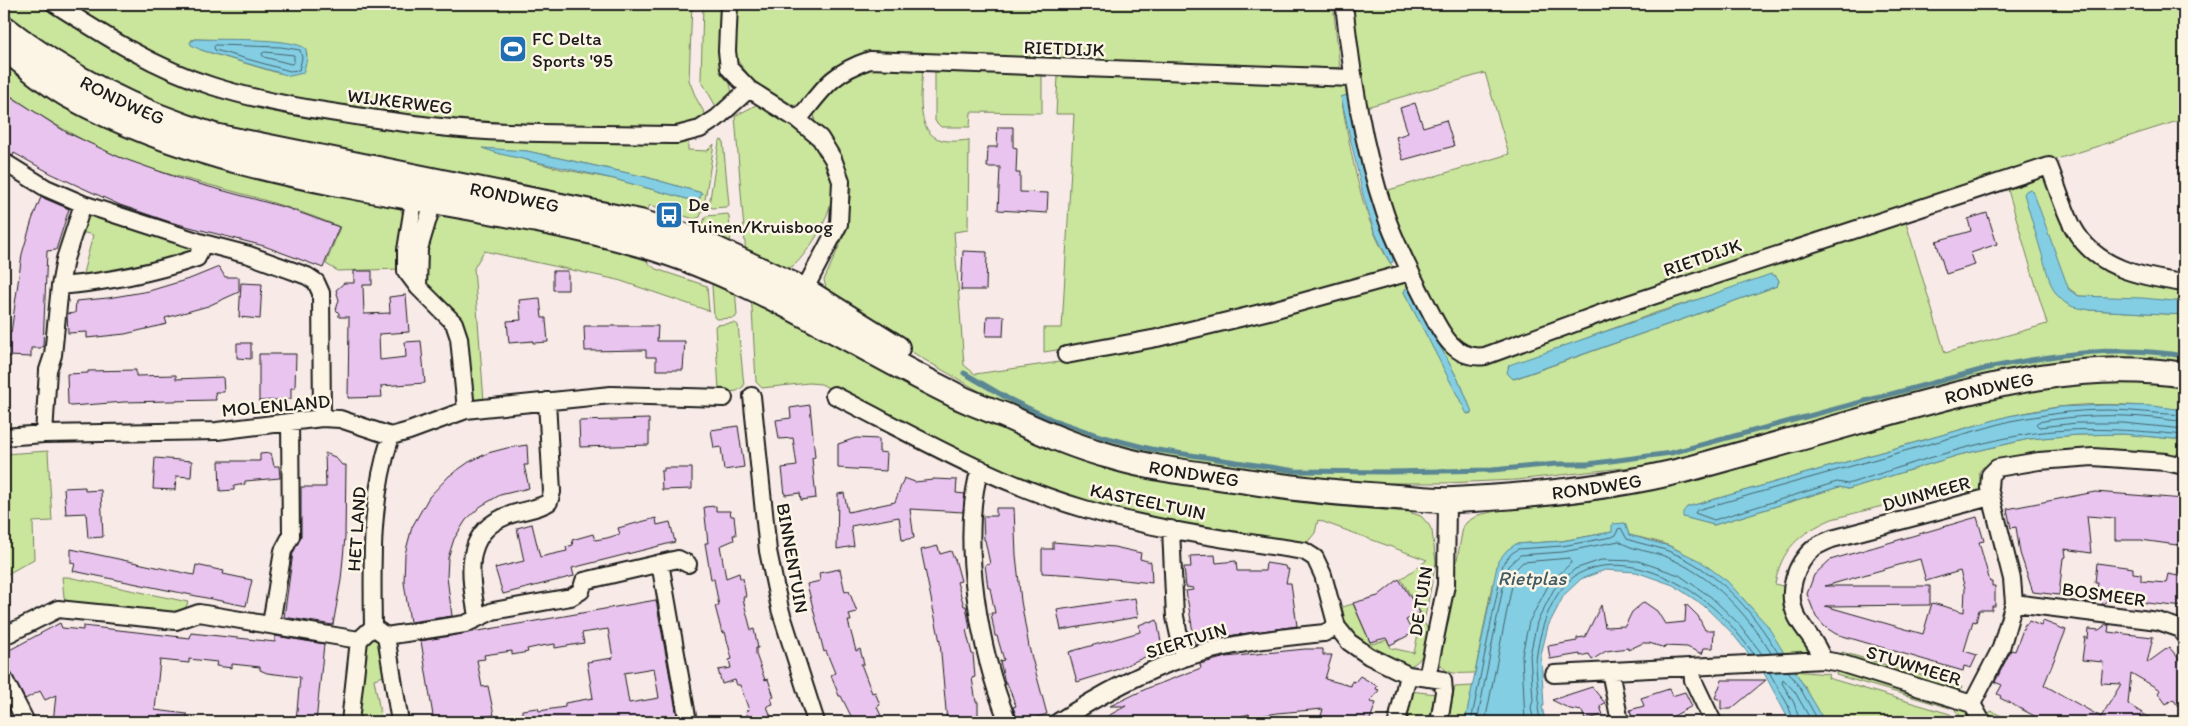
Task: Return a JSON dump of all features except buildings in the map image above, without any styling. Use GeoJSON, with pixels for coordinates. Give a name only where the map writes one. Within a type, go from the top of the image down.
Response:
{"type":"FeatureCollection","features":[{"type":"Feature","properties":{"kind":"main road","name":"RONDWEG"},"geometry":{"type":"LineString","coordinates":[[4,28],[56,65],[104,92],[187,128],[426,189]]}},
{"type":"Feature","properties":{"kind":"main road","name":"RONDWEG"},"geometry":{"type":"LineString","coordinates":[[4,47],[62,92],[132,127],[177,144],[244,162],[640,222],[690,238],[1006,417],[1060,440],[1114,458],[1151,466],[1334,493],[1446,500],[1535,494],[1630,482],[1689,468],[1983,387],[2058,374],[2109,370],[2161,371],[2184,374]]}},
{"type":"Feature","properties":{"kind":"street","name":"WIJKERWEG"},"geometry":{"type":"LineString","coordinates":[[55,4],[109,39],[144,58],[211,86],[310,109],[409,124],[505,132],[677,134],[700,129],[717,118],[749,89]]}},
{"type":"Feature","properties":{"kind":"street"},"geometry":{"type":"LineString","coordinates":[[729,4],[727,51],[729,68],[749,89],[798,120],[820,138],[833,159],[841,181],[839,224],[799,299]]}},
{"type":"Feature","properties":{"kind":"street","name":"RIETDIJK"},"geometry":{"type":"LineString","coordinates":[[1344,4],[1352,78],[1376,185],[1389,223],[1410,272],[1447,342],[1468,356],[1485,356],[1632,302],[2049,166],[2073,228],[2105,262],[2127,272],[2150,278],[2184,283]]}},
{"type":"Feature","properties":{"kind":"street","name":"RIETDIJK"},"geometry":{"type":"LineString","coordinates":[[798,120],[835,76],[852,66],[870,60],[1352,78]]}},
{"type":"Feature","properties":{"kind":"street"},"geometry":{"type":"LineString","coordinates":[[4,162],[46,188],[83,204],[249,256],[307,276],[316,282],[321,293],[322,418]]}},
{"type":"Feature","properties":{"kind":"street"},"geometry":{"type":"LineString","coordinates":[[426,189],[406,250],[406,271],[418,287],[454,323],[459,338],[466,410]]}},
{"type":"Feature","properties":{"kind":"street"},"geometry":{"type":"LineString","coordinates":[[44,434],[48,370],[52,355],[60,286],[65,259],[83,204]]}},
{"type":"Feature","properties":{"kind":"street"},"geometry":{"type":"LineString","coordinates":[[60,286],[98,283],[161,270],[197,258],[203,243]]}},
{"type":"Feature","properties":{"kind":"street"},"geometry":{"type":"LineString","coordinates":[[1066,355],[1157,338],[1269,311],[1410,272]]}},
{"type":"Feature","properties":{"kind":"street"},"geometry":{"type":"LineString","coordinates":[[391,436],[466,410],[611,395],[724,398]]}},
{"type":"Feature","properties":{"kind":"street","name":"KASTEELTUIN"},"geometry":{"type":"LineString","coordinates":[[834,395],[980,468],[1034,491],[1084,509],[1171,529],[1304,551],[1315,558],[1323,575],[1337,627],[1349,642],[1369,656],[1408,674]]}},
{"type":"Feature","properties":{"kind":"street","name":"BINNENTUIN"},"geometry":{"type":"LineString","coordinates":[[752,396],[768,551],[780,609],[816,722]]}},
{"type":"Feature","properties":{"kind":"street"},"geometry":{"type":"LineString","coordinates":[[477,616],[470,578],[476,544],[486,530],[501,518],[540,508],[550,502],[552,492],[547,401]]}},
{"type":"Feature","properties":{"kind":"street","name":"MOLENLAND"},"geometry":{"type":"LineString","coordinates":[[4,437],[44,434],[217,431],[322,418],[340,420],[391,436]]}},
{"type":"Feature","properties":{"kind":"street"},"geometry":{"type":"LineString","coordinates":[[271,624],[284,551],[291,536],[290,422]]}},
{"type":"Feature","properties":{"kind":"street","name":"HET LAND"},"geometry":{"type":"LineString","coordinates":[[391,436],[383,458],[372,534],[380,631],[400,722]]}},
{"type":"Feature","properties":{"kind":"street","name":"DUINMEER"},"geometry":{"type":"LineString","coordinates":[[1823,660],[1817,644],[1797,616],[1793,600],[1793,580],[1802,562],[1815,547],[1832,538],[1990,496],[1990,475],[1997,468],[2030,463],[2093,458],[2166,462],[2184,466]]}},
{"type":"Feature","properties":{"kind":"street"},"geometry":{"type":"LineString","coordinates":[[980,468],[974,495],[972,519],[977,602],[986,654],[997,695],[1008,722]]}},
{"type":"Feature","properties":{"kind":"street"},"geometry":{"type":"LineString","coordinates":[[1972,704],[2001,648],[2014,603],[2012,579],[1990,496]]}},
{"type":"Feature","properties":{"kind":"street","name":"DE TUIN"},"geometry":{"type":"LineString","coordinates":[[1427,678],[1446,585],[1446,500]]}},
{"type":"Feature","properties":{"kind":"street"},"geometry":{"type":"LineString","coordinates":[[1171,529],[1174,617],[1184,658]]}},
{"type":"Feature","properties":{"kind":"street"},"geometry":{"type":"LineString","coordinates":[[4,636],[58,608],[176,621],[199,613],[359,640],[380,631],[465,624],[477,616],[493,611],[571,597],[580,591],[584,580],[678,559],[688,564]]}},
{"type":"Feature","properties":{"kind":"street"},"geometry":{"type":"LineString","coordinates":[[660,563],[688,722]]}},
{"type":"Feature","properties":{"kind":"street","name":"BOSMEER"},"geometry":{"type":"LineString","coordinates":[[2014,603],[2158,621],[2180,629],[2184,635]]}},
{"type":"Feature","properties":{"kind":"street","name":"SIERTUIN"},"geometry":{"type":"LineString","coordinates":[[1058,722],[1135,677],[1184,658],[1231,645],[1324,633],[1337,627]]}},
{"type":"Feature","properties":{"kind":"street"},"geometry":{"type":"LineString","coordinates":[[350,722],[359,640]]}},
{"type":"Feature","properties":{"kind":"street","name":"STUWMEER"},"geometry":{"type":"LineString","coordinates":[[1554,674],[1823,660],[1840,663],[1972,704],[1984,722]]}},
{"type":"Feature","properties":{"kind":"street"},"geometry":{"type":"LineString","coordinates":[[1692,667],[1693,680],[1713,722]]}},
{"type":"Feature","properties":{"kind":"street"},"geometry":{"type":"LineString","coordinates":[[1610,671],[1620,722]]}},
{"type":"Feature","properties":{"kind":"street"},"geometry":{"type":"LineString","coordinates":[[1398,722],[1408,674],[1443,680],[1444,692],[1439,722]]}},
{"type":"Feature","properties":{"kind":"street"},"geometry":{"type":"LineString","coordinates":[[4,679],[10,707],[26,722]]}},
{"type":"Feature","properties":{"kind":"green space"},"geometry":{"type":"Polygon","coordinates":[[[4,4],[45,4],[112,46],[310,113],[688,139],[688,150],[707,151],[714,144],[704,206],[700,217],[694,219],[650,205],[647,211],[570,203],[317,153],[141,104],[4,19],[4,4]],[[485,149],[561,169],[614,179],[698,202],[702,193],[646,177],[527,151],[485,149]]]}},
{"type":"Feature","properties":{"kind":"green space","name":"FC Delta Sports '95"},"geometry":{"type":"Polygon","coordinates":[[[68,4],[692,4],[689,80],[696,98],[708,119],[674,130],[451,122],[334,108],[209,79],[122,40],[68,4]],[[191,40],[201,50],[278,73],[304,70],[307,53],[282,42],[191,40]]]}},
{"type":"Feature","properties":{"kind":"green space"},"geometry":{"type":"Polygon","coordinates":[[[703,4],[721,4],[720,67],[730,83],[732,94],[718,110],[701,80],[703,4]]]}},
{"type":"Feature","properties":{"kind":"green space"},"geometry":{"type":"Polygon","coordinates":[[[735,4],[1333,4],[1340,68],[878,55],[804,104],[792,106],[759,88],[736,59],[735,4]]]}},
{"type":"Feature","properties":{"kind":"green space"},"geometry":{"type":"Polygon","coordinates":[[[1348,4],[2184,4],[2184,119],[1981,183],[1475,352],[1447,334],[1382,192],[1509,154],[1485,73],[1363,108],[1348,4]]]}},
{"type":"Feature","properties":{"kind":"green space"},"geometry":{"type":"Polygon","coordinates":[[[4,57],[398,204],[404,217],[401,269],[338,271],[326,264],[340,227],[273,203],[141,165],[112,154],[70,133],[4,91],[4,57]]]}},
{"type":"Feature","properties":{"kind":"green space"},"geometry":{"type":"Polygon","coordinates":[[[871,65],[919,66],[923,71],[921,100],[927,130],[933,136],[942,140],[969,140],[968,230],[954,232],[964,365],[975,374],[1088,358],[1402,281],[1408,282],[1465,360],[1904,216],[1945,353],[2047,324],[2006,183],[2034,177],[2045,179],[2049,182],[2080,245],[2184,287],[2184,302],[2079,296],[2066,286],[2050,282],[2090,310],[2184,315],[2184,365],[2157,361],[1668,463],[1516,480],[1445,483],[1306,481],[1138,455],[1014,411],[925,360],[851,314],[828,296],[824,280],[846,231],[851,190],[847,169],[838,153],[815,125],[814,112],[834,84],[871,65]],[[1775,275],[1658,312],[1508,367],[1514,379],[1777,286],[1779,281],[1775,275]],[[1405,290],[1404,292],[1468,414],[1472,413],[1462,387],[1410,290],[1405,290]]]}},
{"type":"Feature","properties":{"kind":"green space"},"geometry":{"type":"Polygon","coordinates":[[[941,67],[1038,70],[1042,76],[1042,113],[971,112],[970,127],[941,127],[935,121],[935,72],[941,67]]]}},
{"type":"Feature","properties":{"kind":"green space"},"geometry":{"type":"Polygon","coordinates":[[[1063,71],[1345,86],[1347,95],[1341,97],[1365,208],[1382,249],[1393,267],[1263,305],[1119,340],[1044,352],[1044,328],[1062,328],[1074,114],[1056,114],[1058,76],[1063,71]]]}},
{"type":"Feature","properties":{"kind":"green space"},"geometry":{"type":"Polygon","coordinates":[[[758,104],[806,137],[821,154],[831,175],[832,197],[820,230],[797,262],[792,267],[784,269],[767,266],[746,256],[735,116],[758,104]]]}},
{"type":"Feature","properties":{"kind":"green space"},"geometry":{"type":"Polygon","coordinates":[[[723,141],[729,205],[712,208],[709,205],[719,142],[723,141]]]}},
{"type":"Feature","properties":{"kind":"green space"},"geometry":{"type":"Polygon","coordinates":[[[445,214],[558,230],[648,259],[647,262],[656,269],[707,286],[709,311],[618,280],[484,251],[474,268],[484,401],[476,400],[472,396],[468,345],[464,326],[456,311],[434,292],[425,276],[424,258],[433,222],[445,214]]]}},
{"type":"Feature","properties":{"kind":"green space"},"geometry":{"type":"Polygon","coordinates":[[[728,214],[731,245],[700,229],[706,216],[728,214]]]}},
{"type":"Feature","properties":{"kind":"green space"},"geometry":{"type":"Polygon","coordinates":[[[93,215],[193,245],[193,255],[81,281],[93,235],[81,232],[86,219],[93,215]]]}},
{"type":"Feature","properties":{"kind":"green space"},"geometry":{"type":"Polygon","coordinates":[[[714,281],[735,287],[737,315],[735,318],[716,319],[714,317],[712,286],[714,281]]]}},
{"type":"Feature","properties":{"kind":"green space"},"geometry":{"type":"Polygon","coordinates":[[[751,291],[992,419],[1298,498],[1358,508],[1409,512],[1421,516],[1432,531],[1436,562],[1424,622],[1428,630],[1421,658],[1406,667],[1356,643],[1338,619],[1344,616],[1342,607],[1353,604],[1371,644],[1387,640],[1391,648],[1414,653],[1422,615],[1401,579],[1427,560],[1318,520],[1315,533],[1305,545],[1191,529],[1090,506],[992,472],[821,384],[809,383],[762,388],[756,382],[751,291]]]}},
{"type":"Feature","properties":{"kind":"green space"},"geometry":{"type":"Polygon","coordinates":[[[735,323],[738,325],[744,386],[737,391],[721,393],[719,390],[715,327],[716,325],[735,323]]]}},
{"type":"Feature","properties":{"kind":"green space"},"geometry":{"type":"Polygon","coordinates":[[[2086,378],[2184,382],[2184,410],[2105,404],[2074,405],[2034,411],[2009,416],[1687,507],[1684,517],[1714,525],[1839,487],[1848,489],[1959,455],[2029,439],[2123,434],[2184,440],[2184,460],[2015,460],[1983,467],[1979,472],[1982,486],[1979,492],[1968,498],[1964,485],[1832,519],[1810,530],[1801,536],[1787,552],[1782,561],[1775,584],[1790,588],[1810,647],[1803,654],[1785,656],[1762,621],[1749,606],[1707,567],[1670,546],[1629,535],[1625,523],[1612,532],[1561,541],[1516,544],[1492,585],[1475,673],[1453,673],[1444,669],[1441,665],[1439,659],[1463,527],[1478,515],[1496,511],[1571,504],[1617,497],[2002,391],[2086,378]]]}},
{"type":"Feature","properties":{"kind":"green space"},"geometry":{"type":"Polygon","coordinates":[[[48,451],[52,521],[33,522],[34,559],[4,576],[4,454],[48,451]]]}},
{"type":"Feature","properties":{"kind":"green space"},"geometry":{"type":"Polygon","coordinates":[[[62,577],[188,602],[179,614],[66,602],[62,577]]]}},
{"type":"Feature","properties":{"kind":"green space"},"geometry":{"type":"Polygon","coordinates":[[[371,638],[381,642],[386,674],[374,679],[382,722],[355,722],[363,646],[371,638]]]}},
{"type":"Feature","properties":{"kind":"green space"},"geometry":{"type":"Polygon","coordinates":[[[1842,652],[1962,687],[1960,692],[1841,657],[1842,652]]]}},
{"type":"Feature","properties":{"kind":"green space"},"geometry":{"type":"Polygon","coordinates":[[[1837,669],[1951,702],[1950,708],[1836,675],[1837,669]]]}},
{"type":"Feature","properties":{"kind":"green space"},"geometry":{"type":"Polygon","coordinates":[[[1793,671],[1829,674],[1828,678],[1950,714],[1960,722],[1824,722],[1804,685],[1793,671]]]}},
{"type":"Feature","properties":{"kind":"green space"},"geometry":{"type":"Polygon","coordinates":[[[1473,686],[1465,722],[1448,722],[1455,687],[1473,686]]]}},
{"type":"Feature","properties":{"kind":"green space"},"geometry":{"type":"Polygon","coordinates":[[[1409,691],[1437,694],[1433,722],[1402,722],[1409,691]]]}},
{"type":"Feature","properties":{"kind":"green space"},"geometry":{"type":"Polygon","coordinates":[[[1956,703],[1963,707],[1975,722],[1966,722],[1955,710],[1956,703]]]}},
{"type":"Feature","properties":{"kind":"green space"},"geometry":{"type":"Polygon","coordinates":[[[1991,711],[2015,722],[1994,720],[1988,715],[1991,711]]]}},
{"type":"Feature","properties":{"kind":"water"},"geometry":{"type":"Polygon","coordinates":[[[196,39],[254,40],[299,45],[306,49],[307,59],[303,73],[290,76],[201,50],[191,45],[190,42],[196,39]]]}},
{"type":"Feature","properties":{"kind":"water"},"geometry":{"type":"Polygon","coordinates":[[[1347,95],[1371,199],[1393,259],[1393,262],[1390,263],[1374,231],[1363,195],[1341,97],[1347,95]]]}},
{"type":"Feature","properties":{"kind":"water"},"geometry":{"type":"Polygon","coordinates":[[[482,148],[527,151],[646,177],[702,193],[698,202],[614,179],[500,154],[482,148]]]}},
{"type":"Feature","properties":{"kind":"water"},"geometry":{"type":"Polygon","coordinates":[[[2030,189],[2033,191],[2069,290],[2079,296],[2142,298],[2184,302],[2184,315],[2090,310],[2073,307],[2064,302],[2056,294],[2050,282],[2024,194],[2030,189]]]}},
{"type":"Feature","properties":{"kind":"water"},"geometry":{"type":"Polygon","coordinates":[[[1771,274],[1777,277],[1779,281],[1777,286],[1513,379],[1507,373],[1509,365],[1771,274]]]}},
{"type":"Feature","properties":{"kind":"water"},"geometry":{"type":"Polygon","coordinates":[[[1406,288],[1410,290],[1462,387],[1472,412],[1467,414],[1404,292],[1406,288]]]}},
{"type":"Feature","properties":{"kind":"water"},"geometry":{"type":"Polygon","coordinates":[[[2153,406],[2184,410],[2184,440],[2123,434],[2029,439],[1959,455],[1848,489],[1839,487],[1714,525],[1683,517],[1683,512],[1687,507],[2009,416],[2059,407],[2153,406]]]}},
{"type":"Feature","properties":{"kind":"water","name":"Rietplas"},"geometry":{"type":"Polygon","coordinates":[[[1625,523],[1629,535],[1669,546],[1700,561],[1727,581],[1767,625],[1824,722],[1790,722],[1764,673],[1731,632],[1703,605],[1673,585],[1636,572],[1605,570],[1581,579],[1564,595],[1548,626],[1541,655],[1544,706],[1542,706],[1545,722],[1465,722],[1498,561],[1507,550],[1516,544],[1562,541],[1612,532],[1612,524],[1625,523]]]}},
{"type":"Feature","properties":{"kind":"waterway"},"geometry":{"type":"LineString","coordinates":[[964,373],[1007,398],[1051,419],[1100,436],[1151,449],[1296,471],[1389,472],[1492,470],[1557,464],[1588,464],[1671,453],[1992,367],[2088,352],[2135,351],[2184,356]]}},
{"type":"Feature","properties":{"kind":"place","name":"FC Delta Sports '95"},"geometry":{"type":"Point","coordinates":[513,49]}},
{"type":"Feature","properties":{"kind":"place","name":"De Tuinen/Kruisboog"},"geometry":{"type":"Point","coordinates":[669,215]}}]}
